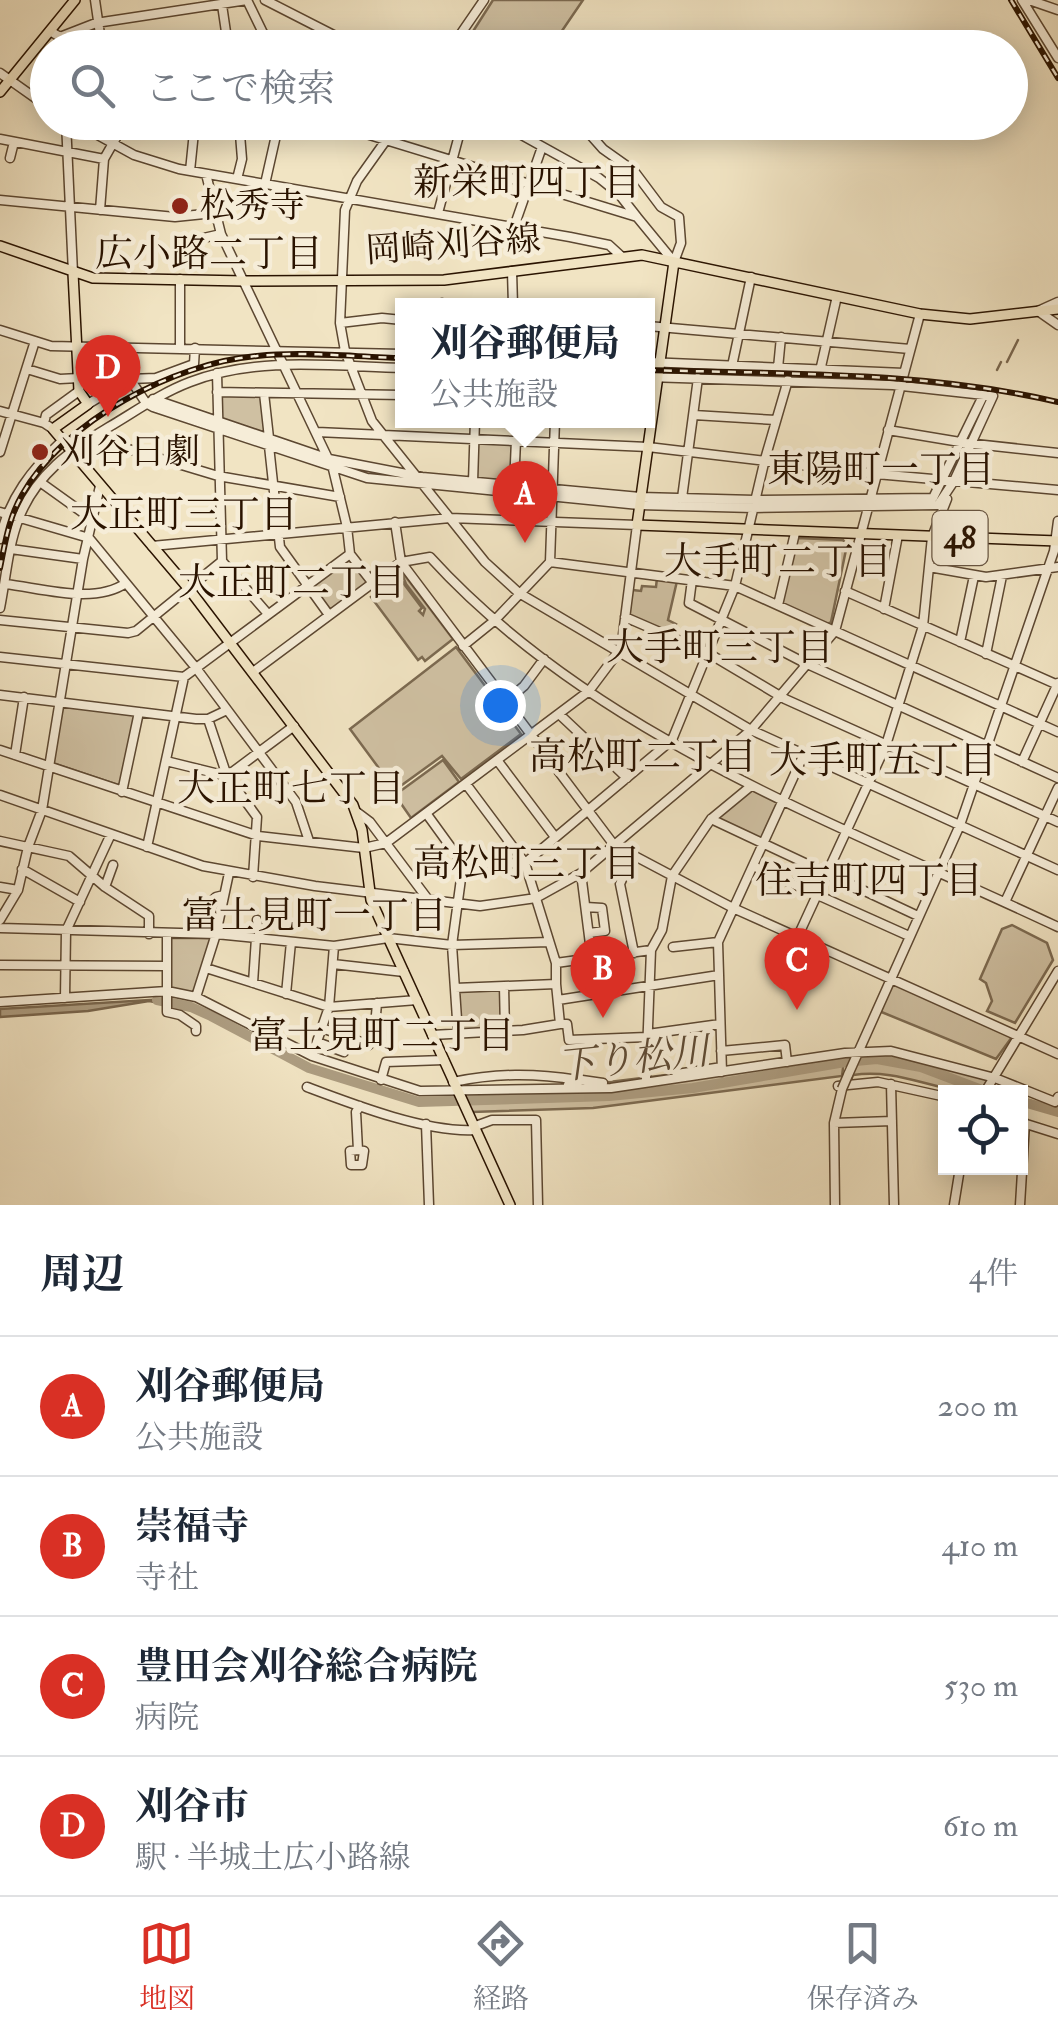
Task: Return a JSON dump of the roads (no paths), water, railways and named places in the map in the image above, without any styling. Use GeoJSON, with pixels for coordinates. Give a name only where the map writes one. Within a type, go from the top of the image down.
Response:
{"type":"FeatureCollection","features":[{"type":"Feature","properties":{"kind":"main road"},"geometry":{"type":"LineString","coordinates":[[51,30],[75,0]]}},
{"type":"Feature","properties":{"kind":"main road"},"geometry":{"type":"LineString","coordinates":[[0,92],[30,55]]}},
{"type":"Feature","properties":{"kind":"main road","name":"岡崎刈谷線"},"geometry":{"type":"LineString","coordinates":[[0,246],[94,278],[244,281],[444,280],[642,255],[920,314],[970,319],[1052,311]]}},
{"type":"Feature","properties":{"kind":"main road"},"geometry":{"type":"LineString","coordinates":[[655,356],[665,326],[674,262]]}},
{"type":"Feature","properties":{"kind":"main road"},"geometry":{"type":"LineString","coordinates":[[73,274],[79,391],[88,404],[48,426],[231,642],[358,813],[368,891],[510,1205]]}},
{"type":"Feature","properties":{"kind":"main road"},"geometry":{"type":"LineString","coordinates":[[637,525],[649,428]]}},
{"type":"Feature","properties":{"kind":"main road","name":"48"},"geometry":{"type":"LineString","coordinates":[[637,525],[1058,541]]}},
{"type":"Feature","properties":{"kind":"street"},"geometry":{"type":"LineString","coordinates":[[95,0],[98,30]]}},
{"type":"Feature","properties":{"kind":"street"},"geometry":{"type":"LineString","coordinates":[[78,30],[96,23],[247,0],[262,30]]}},
{"type":"Feature","properties":{"kind":"street"},"geometry":{"type":"LineString","coordinates":[[265,0],[324,30]]}},
{"type":"Feature","properties":{"kind":"street"},"geometry":{"type":"LineString","coordinates":[[463,30],[484,0]]}},
{"type":"Feature","properties":{"kind":"street"},"geometry":{"type":"LineString","coordinates":[[1025,0],[1058,10]]}},
{"type":"Feature","properties":{"kind":"street"},"geometry":{"type":"LineString","coordinates":[[1025,0],[1058,58]]}},
{"type":"Feature","properties":{"kind":"street"},"geometry":{"type":"LineString","coordinates":[[222,5],[226,30]]}},
{"type":"Feature","properties":{"kind":"street"},"geometry":{"type":"LineString","coordinates":[[0,73],[30,96]]}},
{"type":"Feature","properties":{"kind":"street"},"geometry":{"type":"LineString","coordinates":[[0,139],[104,159]]}},
{"type":"Feature","properties":{"kind":"street"},"geometry":{"type":"LineString","coordinates":[[68,140],[73,274]]}},
{"type":"Feature","properties":{"kind":"street"},"geometry":{"type":"LineString","coordinates":[[106,140],[154,163],[610,245],[622,256]]}},
{"type":"Feature","properties":{"kind":"street"},"geometry":{"type":"LineString","coordinates":[[100,210],[104,159],[114,140]]}},
{"type":"Feature","properties":{"kind":"street"},"geometry":{"type":"LineString","coordinates":[[190,171],[193,140]]}},
{"type":"Feature","properties":{"kind":"street"},"geometry":{"type":"LineString","coordinates":[[238,179],[240,140]]}},
{"type":"Feature","properties":{"kind":"street"},"geometry":{"type":"LineString","coordinates":[[264,184],[275,140]]}},
{"type":"Feature","properties":{"kind":"street"},"geometry":{"type":"LineString","coordinates":[[637,217],[386,140],[349,198],[344,222],[340,324],[345,351],[366,410],[414,476],[496,574],[519,594],[750,730],[1058,870]]}},
{"type":"Feature","properties":{"kind":"street"},"geometry":{"type":"LineString","coordinates":[[438,214],[459,140]]}},
{"type":"Feature","properties":{"kind":"street"},"geometry":{"type":"LineString","coordinates":[[528,140],[609,185],[674,262]]}},
{"type":"Feature","properties":{"kind":"street"},"geometry":{"type":"LineString","coordinates":[[596,140],[634,171],[661,207],[679,217],[680,243],[674,262]]}},
{"type":"Feature","properties":{"kind":"street"},"geometry":{"type":"LineString","coordinates":[[10,158],[14,142]]}},
{"type":"Feature","properties":{"kind":"street"},"geometry":{"type":"LineString","coordinates":[[514,227],[542,148]]}},
{"type":"Feature","properties":{"kind":"street"},"geometry":{"type":"LineString","coordinates":[[206,174],[221,234],[331,464],[350,554],[372,582]]}},
{"type":"Feature","properties":{"kind":"street"},"geometry":{"type":"LineString","coordinates":[[0,200],[174,218],[214,212]]}},
{"type":"Feature","properties":{"kind":"street"},"geometry":{"type":"LineString","coordinates":[[186,242],[221,234]]}},
{"type":"Feature","properties":{"kind":"street"},"geometry":{"type":"LineString","coordinates":[[512,271],[513,298]]}},
{"type":"Feature","properties":{"kind":"street"},"geometry":{"type":"LineString","coordinates":[[732,366],[751,277]]}},
{"type":"Feature","properties":{"kind":"street"},"geometry":{"type":"LineString","coordinates":[[180,279],[180,348]]}},
{"type":"Feature","properties":{"kind":"street"},"geometry":{"type":"LineString","coordinates":[[820,371],[836,296]]}},
{"type":"Feature","properties":{"kind":"street"},"geometry":{"type":"LineString","coordinates":[[1052,311],[1058,324]]}},
{"type":"Feature","properties":{"kind":"street"},"geometry":{"type":"LineString","coordinates":[[1,798],[229,873],[457,904],[508,904],[536,898],[581,873],[712,764],[750,730],[835,631],[920,314]]}},
{"type":"Feature","properties":{"kind":"street"},"geometry":{"type":"LineString","coordinates":[[340,324],[395,319]]}},
{"type":"Feature","properties":{"kind":"street"},"geometry":{"type":"LineString","coordinates":[[655,326],[910,349]]}},
{"type":"Feature","properties":{"kind":"street"},"geometry":{"type":"LineString","coordinates":[[0,330],[35,341],[76,347],[395,354]]}},
{"type":"Feature","properties":{"kind":"street"},"geometry":{"type":"LineString","coordinates":[[778,368],[781,336]]}},
{"type":"Feature","properties":{"kind":"street"},"geometry":{"type":"LineString","coordinates":[[0,452],[35,341]]}},
{"type":"Feature","properties":{"kind":"street"},"geometry":{"type":"LineString","coordinates":[[108,346],[129,379],[150,401],[367,478],[639,501],[754,504],[933,498],[949,480]]}},
{"type":"Feature","properties":{"kind":"street"},"geometry":{"type":"LineString","coordinates":[[88,404],[129,379],[156,378],[194,364],[195,348]]}},
{"type":"Feature","properties":{"kind":"street"},"geometry":{"type":"LineString","coordinates":[[655,362],[904,373]]}},
{"type":"Feature","properties":{"kind":"street"},"geometry":{"type":"LineString","coordinates":[[0,608],[20,516],[40,482],[70,451],[150,401],[237,368],[395,368]]}},
{"type":"Feature","properties":{"kind":"street"},"geometry":{"type":"LineString","coordinates":[[26,369],[60,379],[78,378]]}},
{"type":"Feature","properties":{"kind":"street"},"geometry":{"type":"LineString","coordinates":[[217,373],[222,561],[268,614]]}},
{"type":"Feature","properties":{"kind":"street"},"geometry":{"type":"LineString","coordinates":[[655,377],[900,386],[989,395],[949,480],[932,537],[923,626],[886,744],[798,936]]}},
{"type":"Feature","properties":{"kind":"street"},"geometry":{"type":"LineString","coordinates":[[682,498],[698,378]]}},
{"type":"Feature","properties":{"kind":"street"},"geometry":{"type":"LineString","coordinates":[[463,864],[524,863],[672,740],[735,586],[764,460],[788,380]]}},
{"type":"Feature","properties":{"kind":"street"},"geometry":{"type":"LineString","coordinates":[[0,411],[48,426],[46,415],[79,391]]}},
{"type":"Feature","properties":{"kind":"street"},"geometry":{"type":"LineString","coordinates":[[217,392],[395,395]]}},
{"type":"Feature","properties":{"kind":"street"},"geometry":{"type":"LineString","coordinates":[[264,393],[280,547],[329,615]]}},
{"type":"Feature","properties":{"kind":"street"},"geometry":{"type":"LineString","coordinates":[[694,415],[776,420]]}},
{"type":"Feature","properties":{"kind":"street"},"geometry":{"type":"LineString","coordinates":[[473,482],[475,428]]}},
{"type":"Feature","properties":{"kind":"street"},"geometry":{"type":"LineString","coordinates":[[463,646],[494,622],[550,562],[555,428]]}},
{"type":"Feature","properties":{"kind":"street"},"geometry":{"type":"LineString","coordinates":[[888,430],[1058,452]]}},
{"type":"Feature","properties":{"kind":"street"},"geometry":{"type":"LineString","coordinates":[[317,432],[648,447],[876,474],[1058,490]]}},
{"type":"Feature","properties":{"kind":"street"},"geometry":{"type":"LineString","coordinates":[[91,438],[218,476],[340,497]]}},
{"type":"Feature","properties":{"kind":"street"},"geometry":{"type":"LineString","coordinates":[[514,486],[516,440]]}},
{"type":"Feature","properties":{"kind":"street"},"geometry":{"type":"LineString","coordinates":[[0,539],[4,513],[25,480],[62,441]]}},
{"type":"Feature","properties":{"kind":"street"},"geometry":{"type":"LineString","coordinates":[[331,464],[553,494]]}},
{"type":"Feature","properties":{"kind":"street"},"geometry":{"type":"LineString","coordinates":[[40,482],[93,520]]}},
{"type":"Feature","properties":{"kind":"street"},"geometry":{"type":"LineString","coordinates":[[0,920],[18,890],[42,810],[83,559],[100,486]]}},
{"type":"Feature","properties":{"kind":"street"},"geometry":{"type":"LineString","coordinates":[[639,501],[682,498],[754,504]]}},
{"type":"Feature","properties":{"kind":"street"},"geometry":{"type":"LineString","coordinates":[[4,513],[89,538],[260,752],[296,802],[309,841]]}},
{"type":"Feature","properties":{"kind":"street"},"geometry":{"type":"LineString","coordinates":[[0,750],[258,836],[364,848],[386,843],[589,691],[618,651],[637,525],[450,518],[152,546]]}},
{"type":"Feature","properties":{"kind":"street"},"geometry":{"type":"LineString","coordinates":[[835,1205],[834,1124],[840,1088],[960,825],[1014,666],[1053,568],[1058,521]]}},
{"type":"Feature","properties":{"kind":"street"},"geometry":{"type":"LineString","coordinates":[[395,522],[400,562],[614,845],[733,908],[1058,1054]]}},
{"type":"Feature","properties":{"kind":"street"},"geometry":{"type":"LineString","coordinates":[[778,606],[796,533]]}},
{"type":"Feature","properties":{"kind":"street"},"geometry":{"type":"LineString","coordinates":[[884,609],[898,535]]}},
{"type":"Feature","properties":{"kind":"street"},"geometry":{"type":"LineString","coordinates":[[11,549],[83,559]]}},
{"type":"Feature","properties":{"kind":"street"},"geometry":{"type":"LineString","coordinates":[[147,847],[184,677],[350,554]]}},
{"type":"Feature","properties":{"kind":"street"},"geometry":{"type":"LineString","coordinates":[[253,672],[400,562],[430,557],[494,622],[544,659],[589,691],[712,764],[782,801],[1058,926]]}},
{"type":"Feature","properties":{"kind":"street"},"geometry":{"type":"LineString","coordinates":[[277,568],[287,559]]}},
{"type":"Feature","properties":{"kind":"street"},"geometry":{"type":"LineString","coordinates":[[0,620],[136,632],[222,561]]}},
{"type":"Feature","properties":{"kind":"street"},"geometry":{"type":"LineString","coordinates":[[550,562],[735,586],[1058,732]]}},
{"type":"Feature","properties":{"kind":"street"},"geometry":{"type":"LineString","coordinates":[[929,566],[974,576],[1053,568]]}},
{"type":"Feature","properties":{"kind":"street"},"geometry":{"type":"LineString","coordinates":[[960,642],[974,576]]}},
{"type":"Feature","properties":{"kind":"street"},"geometry":{"type":"LineString","coordinates":[[986,654],[1002,576]]}},
{"type":"Feature","properties":{"kind":"street"},"geometry":{"type":"LineString","coordinates":[[692,580],[689,603],[808,664],[1058,778]]}},
{"type":"Feature","properties":{"kind":"street"},"geometry":{"type":"LineString","coordinates":[[5,584],[107,594],[126,583]]}},
{"type":"Feature","properties":{"kind":"street"},"geometry":{"type":"LineString","coordinates":[[845,591],[1058,684],[1022,762]]}},
{"type":"Feature","properties":{"kind":"street"},"geometry":{"type":"LineString","coordinates":[[624,617],[708,653],[780,696],[1058,822]]}},
{"type":"Feature","properties":{"kind":"street"},"geometry":{"type":"LineString","coordinates":[[0,657],[184,677]]}},
{"type":"Feature","properties":{"kind":"street"},"geometry":{"type":"LineString","coordinates":[[505,702],[524,686],[544,659]]}},
{"type":"Feature","properties":{"kind":"street"},"geometry":{"type":"LineString","coordinates":[[0,694],[176,716],[208,718],[227,710]]}},
{"type":"Feature","properties":{"kind":"street"},"geometry":{"type":"LineString","coordinates":[[14,755],[24,697]]}},
{"type":"Feature","properties":{"kind":"street"},"geometry":{"type":"LineString","coordinates":[[122,792],[139,712]]}},
{"type":"Feature","properties":{"kind":"street"},"geometry":{"type":"LineString","coordinates":[[559,714],[627,778]]}},
{"type":"Feature","properties":{"kind":"street"},"geometry":{"type":"LineString","coordinates":[[208,718],[228,776],[257,817],[253,877]]}},
{"type":"Feature","properties":{"kind":"street"},"geometry":{"type":"LineString","coordinates":[[228,776],[294,726]]}},
{"type":"Feature","properties":{"kind":"street"},"geometry":{"type":"LineString","coordinates":[[722,1070],[718,942],[804,754]]}},
{"type":"Feature","properties":{"kind":"street"},"geometry":{"type":"LineString","coordinates":[[497,760],[555,837]]}},
{"type":"Feature","properties":{"kind":"street"},"geometry":{"type":"LineString","coordinates":[[166,761],[228,776]]}},
{"type":"Feature","properties":{"kind":"street"},"geometry":{"type":"LineString","coordinates":[[466,784],[524,863],[556,963],[560,1024]]}},
{"type":"Feature","properties":{"kind":"street"},"geometry":{"type":"LineString","coordinates":[[646,1078],[651,950],[662,930],[672,876],[711,819],[752,786]]}},
{"type":"Feature","properties":{"kind":"street"},"geometry":{"type":"LineString","coordinates":[[1005,902],[1058,788]]}},
{"type":"Feature","properties":{"kind":"street"},"geometry":{"type":"LineString","coordinates":[[358,813],[370,822],[428,899]]}},
{"type":"Feature","properties":{"kind":"street"},"geometry":{"type":"LineString","coordinates":[[426,814],[463,864],[452,945],[458,1034]]}},
{"type":"Feature","properties":{"kind":"street"},"geometry":{"type":"LineString","coordinates":[[711,819],[918,916]]}},
{"type":"Feature","properties":{"kind":"street"},"geometry":{"type":"LineString","coordinates":[[65,998],[66,931],[111,834]]}},
{"type":"Feature","properties":{"kind":"street"},"geometry":{"type":"LineString","coordinates":[[0,841],[69,856],[104,887],[149,916],[149,934]]}},
{"type":"Feature","properties":{"kind":"street"},"geometry":{"type":"LineString","coordinates":[[632,856],[620,884],[634,953]]}},
{"type":"Feature","properties":{"kind":"street"},"geometry":{"type":"LineString","coordinates":[[104,887],[113,865]]}},
{"type":"Feature","properties":{"kind":"street"},"geometry":{"type":"LineString","coordinates":[[752,866],[909,936]]}},
{"type":"Feature","properties":{"kind":"street"},"geometry":{"type":"LineString","coordinates":[[22,870],[80,902]]}},
{"type":"Feature","properties":{"kind":"street"},"geometry":{"type":"LineString","coordinates":[[196,997],[216,934],[229,873]]}},
{"type":"Feature","properties":{"kind":"street"},"geometry":{"type":"LineString","coordinates":[[581,873],[592,960]]}},
{"type":"Feature","properties":{"kind":"street"},"geometry":{"type":"LineString","coordinates":[[0,887],[18,890]]}},
{"type":"Feature","properties":{"kind":"street"},"geometry":{"type":"LineString","coordinates":[[194,918],[216,897],[224,895]]}},
{"type":"Feature","properties":{"kind":"street"},"geometry":{"type":"LineString","coordinates":[[586,907],[602,908],[605,931],[589,933]]}},
{"type":"Feature","properties":{"kind":"street"},"geometry":{"type":"LineString","coordinates":[[252,984],[257,920]]}},
{"type":"Feature","properties":{"kind":"street"},"geometry":{"type":"LineString","coordinates":[[0,928],[216,934],[334,946],[388,938],[452,945],[549,942]]}},
{"type":"Feature","properties":{"kind":"street"},"geometry":{"type":"LineString","coordinates":[[168,934],[167,1012],[180,1015],[196,1026],[196,1031]]}},
{"type":"Feature","properties":{"kind":"street"},"geometry":{"type":"LineString","coordinates":[[286,994],[291,942]]}},
{"type":"Feature","properties":{"kind":"street"},"geometry":{"type":"LineString","coordinates":[[672,947],[718,942]]}},
{"type":"Feature","properties":{"kind":"street"},"geometry":{"type":"LineString","coordinates":[[312,1056],[329,1008],[334,946]]}},
{"type":"Feature","properties":{"kind":"street"},"geometry":{"type":"LineString","coordinates":[[556,963],[651,950]]}},
{"type":"Feature","properties":{"kind":"street"},"geometry":{"type":"LineString","coordinates":[[0,964],[166,966]]}},
{"type":"Feature","properties":{"kind":"street"},"geometry":{"type":"LineString","coordinates":[[333,964],[404,972]]}},
{"type":"Feature","properties":{"kind":"street"},"geometry":{"type":"LineString","coordinates":[[206,968],[329,1008],[416,1000]]}},
{"type":"Feature","properties":{"kind":"street"},"geometry":{"type":"LineString","coordinates":[[990,1085],[1058,970]]}},
{"type":"Feature","properties":{"kind":"street"},"geometry":{"type":"LineString","coordinates":[[558,1000],[719,975]]}},
{"type":"Feature","properties":{"kind":"street"},"geometry":{"type":"LineString","coordinates":[[455,988],[556,984]]}},
{"type":"Feature","properties":{"kind":"street"},"geometry":{"type":"LineString","coordinates":[[504,986],[505,1031]]}},
{"type":"Feature","properties":{"kind":"street"},"geometry":{"type":"LineString","coordinates":[[0,1002],[167,993],[196,997],[312,1056],[420,1091],[455,1087],[611,1088],[722,1070]]}},
{"type":"Feature","properties":{"kind":"street"},"geometry":{"type":"LineString","coordinates":[[322,1028],[370,1045],[377,1003]]}},
{"type":"Feature","properties":{"kind":"street"},"geometry":{"type":"LineString","coordinates":[[687,1014],[690,1028]]}},
{"type":"Feature","properties":{"kind":"street"},"geometry":{"type":"LineString","coordinates":[[432,1035],[568,1024],[570,1040],[648,1036],[720,1024]]}},
{"type":"Feature","properties":{"kind":"street"},"geometry":{"type":"LineString","coordinates":[[317,1042],[344,1052]]}},
{"type":"Feature","properties":{"kind":"street"},"geometry":{"type":"LineString","coordinates":[[721,1051],[785,1045],[788,1062]]}},
{"type":"Feature","properties":{"kind":"street"},"geometry":{"type":"LineString","coordinates":[[455,1087],[493,1074],[535,1073],[610,1082],[891,1051],[994,1078],[1057,1100]]}},
{"type":"Feature","properties":{"kind":"street"},"geometry":{"type":"LineString","coordinates":[[381,1080],[386,1062],[444,1060]]}},
{"type":"Feature","properties":{"kind":"street"},"geometry":{"type":"LineString","coordinates":[[560,1088],[582,1080]]}},
{"type":"Feature","properties":{"kind":"street"},"geometry":{"type":"LineString","coordinates":[[840,1088],[891,1084],[938,1096]]}},
{"type":"Feature","properties":{"kind":"street"},"geometry":{"type":"LineString","coordinates":[[891,1084],[894,1205]]}},
{"type":"Feature","properties":{"kind":"street"},"geometry":{"type":"LineString","coordinates":[[307,1086],[426,1124],[474,1129],[492,1120],[536,1120],[538,1205]]}},
{"type":"Feature","properties":{"kind":"street"},"geometry":{"type":"LineString","coordinates":[[358,1150],[356,1112],[360,1106]]}},
{"type":"Feature","properties":{"kind":"street"},"geometry":{"type":"LineString","coordinates":[[834,1124],[892,1121]]}},
{"type":"Feature","properties":{"kind":"street"},"geometry":{"type":"LineString","coordinates":[[426,1124],[429,1205]]}},
{"type":"Feature","properties":{"kind":"street"},"geometry":{"type":"LineString","coordinates":[[1028,1125],[1058,1134]]}},
{"type":"Feature","properties":{"kind":"street"},"geometry":{"type":"LineString","coordinates":[[954,1205],[959,1175]]}},
{"type":"Feature","properties":{"kind":"street"},"geometry":{"type":"LineString","coordinates":[[1020,1205],[1021,1175]]}},
{"type":"Feature","properties":{"kind":"waterway"},"geometry":{"type":"LineString","coordinates":[[1007,362],[1018,340]]}},
{"type":"Feature","properties":{"kind":"waterway"},"geometry":{"type":"LineString","coordinates":[[997,370],[1001,362]]}},
{"type":"Feature","properties":{"kind":"waterway","name":"下り松川"},"geometry":{"type":"LineString","coordinates":[[157,1000],[191,1007],[309,1068],[419,1102],[609,1096],[693,1088],[877,1059],[921,1067],[969,1085]]}},
{"type":"Feature","properties":{"kind":"waterway","name":"下り松川"},"geometry":{"type":"LineString","coordinates":[[1028,1103],[1058,1112]]}},
{"type":"Feature","properties":{"kind":"railway"},"geometry":{"type":"LineString","coordinates":[[1011,0],[1058,78]]}},
{"type":"Feature","properties":{"kind":"railway"},"geometry":{"type":"LineString","coordinates":[[0,568],[14,512],[41,468],[93,420],[124,400],[191,370],[257,356],[395,358]]}},
{"type":"Feature","properties":{"kind":"railway"},"geometry":{"type":"LineString","coordinates":[[655,370],[906,379],[1058,402]]}},
{"type":"Feature","properties":{"kind":"place","name":"松秀寺"},"geometry":{"type":"Point","coordinates":[180,206]}},
{"type":"Feature","properties":{"kind":"place","name":"刈谷市"},"geometry":{"type":"Point","coordinates":[108,417]}},
{"type":"Feature","properties":{"kind":"place","name":"刈谷日劇"},"geometry":{"type":"Point","coordinates":[40,452]}},
{"type":"Feature","properties":{"kind":"place","name":"刈谷郵便局"},"geometry":{"type":"Point","coordinates":[525,543]}},
{"type":"Feature","properties":{"kind":"place","name":"豊田会刈谷総合病院"},"geometry":{"type":"Point","coordinates":[797,1010]}},
{"type":"Feature","properties":{"kind":"place","name":"崇福寺"},"geometry":{"type":"Point","coordinates":[603,1018]}},
{"type":"Feature","properties":{"kind":"district","name":"新栄町四丁目"},"geometry":{"type":"Point","coordinates":[527,183]}},
{"type":"Feature","properties":{"kind":"district","name":"広小路二丁目"},"geometry":{"type":"Point","coordinates":[209,254]}},
{"type":"Feature","properties":{"kind":"district","name":"東陽町一丁目"},"geometry":{"type":"Point","coordinates":[881,470]}},
{"type":"Feature","properties":{"kind":"district","name":"大正町三丁目"},"geometry":{"type":"Point","coordinates":[184,515]}},
{"type":"Feature","properties":{"kind":"district","name":"大手町二丁目"},"geometry":{"type":"Point","coordinates":[778,562]}},
{"type":"Feature","properties":{"kind":"district","name":"大正町二丁目"},"geometry":{"type":"Point","coordinates":[292,583]}},
{"type":"Feature","properties":{"kind":"district","name":"大手町三丁目"},"geometry":{"type":"Point","coordinates":[720,648]}},
{"type":"Feature","properties":{"kind":"district","name":"高松町二丁目"},"geometry":{"type":"Point","coordinates":[643,757]}},
{"type":"Feature","properties":{"kind":"district","name":"大手町五丁目"},"geometry":{"type":"Point","coordinates":[883,761]}},
{"type":"Feature","properties":{"kind":"district","name":"大正町七丁目"},"geometry":{"type":"Point","coordinates":[291,789]}},
{"type":"Feature","properties":{"kind":"district","name":"高松町三丁目"},"geometry":{"type":"Point","coordinates":[527,864]}},
{"type":"Feature","properties":{"kind":"district","name":"住吉町四丁目"},"geometry":{"type":"Point","coordinates":[869,881]}},
{"type":"Feature","properties":{"kind":"district","name":"富士見町一丁目"},"geometry":{"type":"Point","coordinates":[314,916]}},
{"type":"Feature","properties":{"kind":"district","name":"富士見町二丁目"},"geometry":{"type":"Point","coordinates":[382,1036]}}]}
